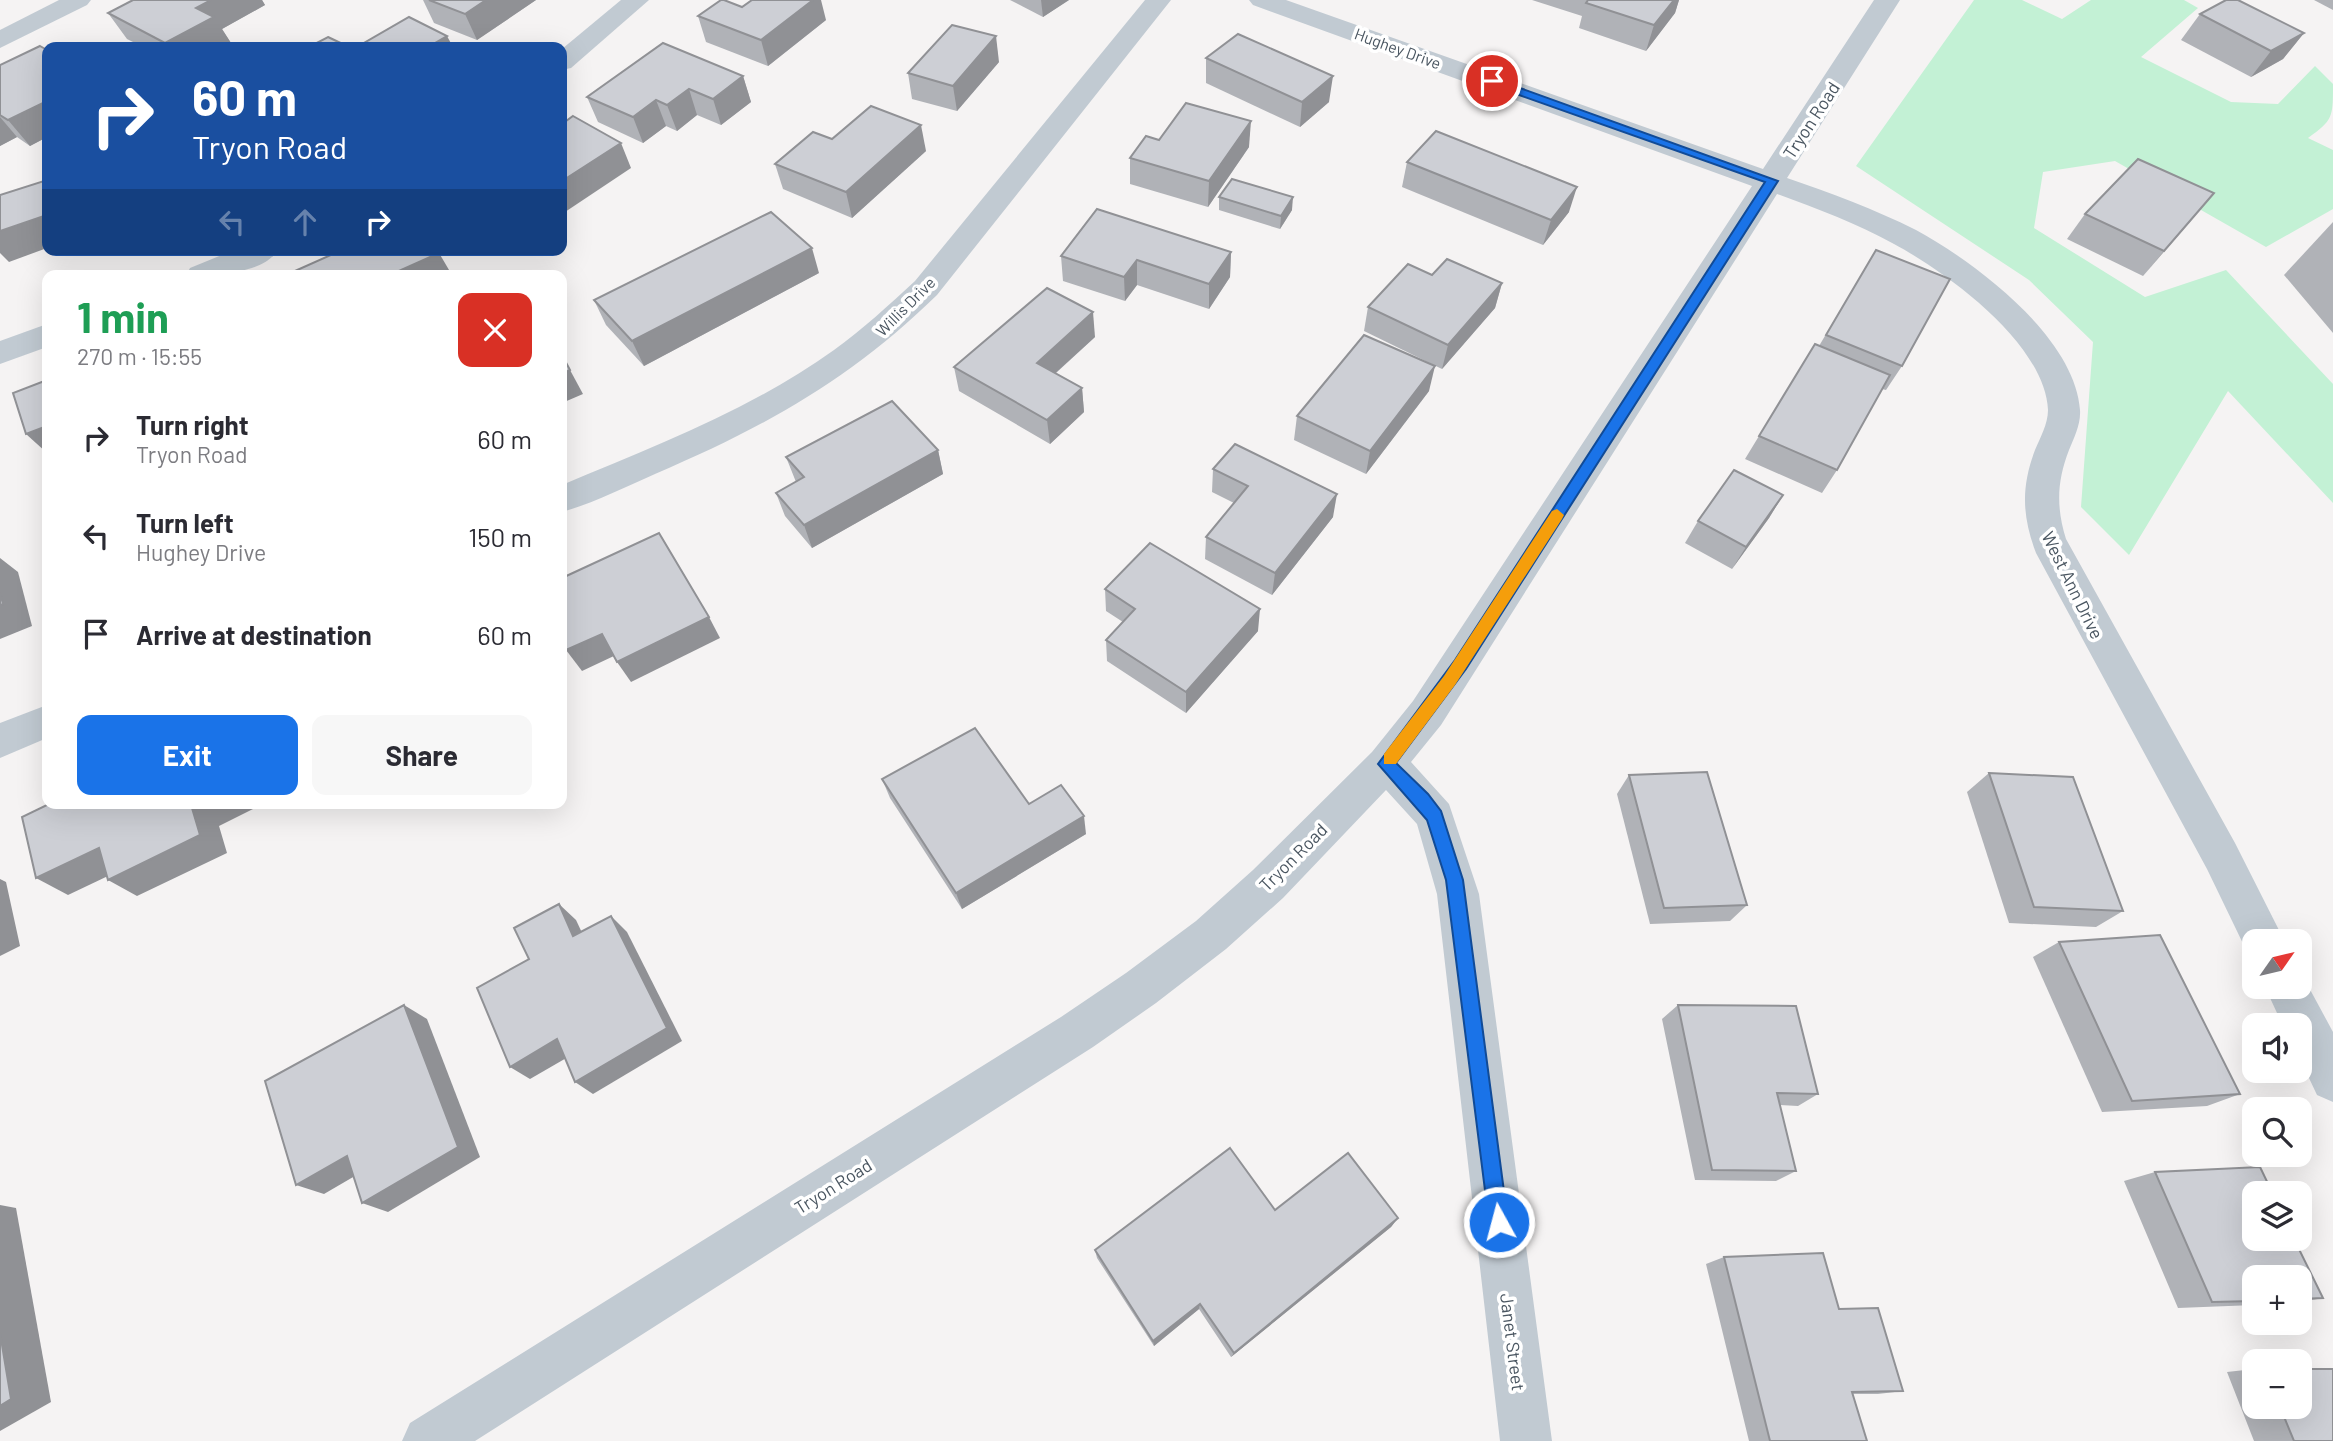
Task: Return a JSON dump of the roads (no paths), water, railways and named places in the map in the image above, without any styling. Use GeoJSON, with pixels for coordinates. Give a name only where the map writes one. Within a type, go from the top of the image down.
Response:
{"type":"FeatureCollection","features":[{"type":"Feature","properties":{"kind":"street"},"geometry":{"type":"LineString","coordinates":[[0,40],[78,0]]}},
{"type":"Feature","properties":{"kind":"street"},"geometry":{"type":"LineString","coordinates":[[567,58],[636,0]]}},
{"type":"Feature","properties":{"kind":"street","name":"Willis Drive"},"geometry":{"type":"LineString","coordinates":[[567,497],[774,406],[833,370],[883,331],[926,288],[1158,0]]}},
{"type":"Feature","properties":{"kind":"street","name":"Hughey Drive"},"geometry":{"type":"LineString","coordinates":[[1262,0],[1772,181]]}},
{"type":"Feature","properties":{"kind":"street","name":"Tryon Road"},"geometry":{"type":"LineString","coordinates":[[428,1441],[1067,1039],[1211,935],[1268,884],[1386,764],[1460,665],[1887,0]]}},
{"type":"Feature","properties":{"kind":"street","name":"West Ann Drive"},"geometry":{"type":"LineString","coordinates":[[1772,181],[1859,215],[1939,259],[1996,304],[2045,358],[2062,391],[2064,410],[2040,491],[2039,507],[2044,530],[2068,584],[2221,856],[2258,929]]}},
{"type":"Feature","properties":{"kind":"street"},"geometry":{"type":"LineString","coordinates":[[213,270],[248,256]]}},
{"type":"Feature","properties":{"kind":"street"},"geometry":{"type":"LineString","coordinates":[[0,353],[42,337]]}},
{"type":"Feature","properties":{"kind":"street"},"geometry":{"type":"LineString","coordinates":[[0,741],[42,722]]}},
{"type":"Feature","properties":{"kind":"street","name":"Janet Street"},"geometry":{"type":"LineString","coordinates":[[1386,764],[1422,799],[1435,817],[1458,894],[1526,1441]]}},
{"type":"Feature","properties":{"kind":"street"},"geometry":{"type":"LineString","coordinates":[[2293,999],[2333,1079]]}}]}
